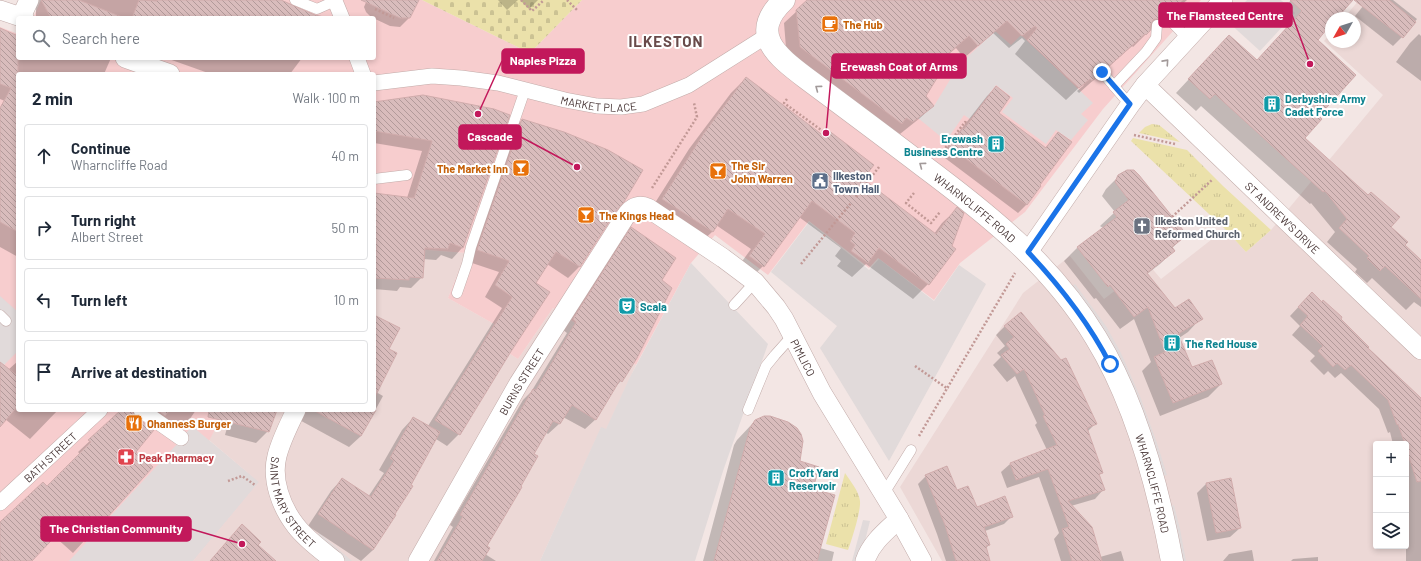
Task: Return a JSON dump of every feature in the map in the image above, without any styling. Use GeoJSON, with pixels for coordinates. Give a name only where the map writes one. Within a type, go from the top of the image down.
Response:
{"type":"FeatureCollection","features":[{"type":"Feature","properties":{"kind":"street"},"geometry":{"type":"LineString","coordinates":[[768,35],[768,24],[771,14],[784,0]]}},
{"type":"Feature","properties":{"kind":"street"},"geometry":{"type":"LineString","coordinates":[[1028,252],[1130,104],[1187,38],[1223,0]]}},
{"type":"Feature","properties":{"kind":"street"},"geometry":{"type":"LineString","coordinates":[[335,1],[341,16]]}},
{"type":"Feature","properties":{"kind":"street"},"geometry":{"type":"LineString","coordinates":[[0,10],[25,12]]}},
{"type":"Feature","properties":{"kind":"street","name":"MARKET PLACE"},"geometry":{"type":"LineString","coordinates":[[376,84],[432,76],[461,78],[498,83],[565,100],[597,106],[621,107],[643,104],[689,85],[768,35]]}},
{"type":"Feature","properties":{"kind":"street","name":"WHARNCLIFFE ROAD"},"geometry":{"type":"LineString","coordinates":[[768,35],[775,52],[786,63],[998,224],[1045,270],[1079,312],[1095,336],[1116,376],[1131,412],[1148,462],[1172,561]]}},
{"type":"Feature","properties":{"kind":"street"},"geometry":{"type":"LineString","coordinates":[[131,60],[164,72]]}},
{"type":"Feature","properties":{"kind":"street"},"geometry":{"type":"LineString","coordinates":[[358,60],[362,72]]}},
{"type":"Feature","properties":{"kind":"street","name":"ST ANDREW'S DRIVE"},"geometry":{"type":"LineString","coordinates":[[1145,85],[1421,350]]}},
{"type":"Feature","properties":{"kind":"street","name":"PIMLICO"},"geometry":{"type":"LineString","coordinates":[[633,208],[642,206],[648,208],[723,258],[755,282],[776,307],[822,393],[899,519],[922,561]]}},
{"type":"Feature","properties":{"kind":"street","name":"BURNS STREET"},"geometry":{"type":"LineString","coordinates":[[418,561],[519,383],[625,216],[633,208]]}},
{"type":"Feature","properties":{"kind":"street","name":"BATH STREET"},"geometry":{"type":"LineString","coordinates":[[0,503],[98,412]]}},
{"type":"Feature","properties":{"kind":"street"},"geometry":{"type":"LineString","coordinates":[[144,412],[182,438]]}},
{"type":"Feature","properties":{"kind":"street","name":"SAINT MARY STREET"},"geometry":{"type":"LineString","coordinates":[[295,412],[277,456],[277,485],[284,506],[296,527],[328,559]]}},
{"type":"Feature","properties":{"kind":"street"},"geometry":{"type":"LineString","coordinates":[[866,561],[871,547],[899,519]]}},
{"type":"Feature","properties":{"kind":"lane"},"geometry":{"type":"LineString","coordinates":[[295,0],[317,9],[335,1]]}},
{"type":"Feature","properties":{"kind":"lane"},"geometry":{"type":"LineString","coordinates":[[1167,17],[1187,38]]}},
{"type":"Feature","properties":{"kind":"lane"},"geometry":{"type":"LineString","coordinates":[[1114,86],[1146,52],[1156,38],[1157,25]]}},
{"type":"Feature","properties":{"kind":"lane"},"geometry":{"type":"LineString","coordinates":[[1102,72],[1130,104]]}},
{"type":"Feature","properties":{"kind":"lane"},"geometry":{"type":"LineString","coordinates":[[457,294],[471,247],[525,90]]}},
{"type":"Feature","properties":{"kind":"lane"},"geometry":{"type":"LineString","coordinates":[[376,179],[407,175]]}},
{"type":"Feature","properties":{"kind":"lane"},"geometry":{"type":"LineString","coordinates":[[734,305],[755,282]]}},
{"type":"Feature","properties":{"kind":"lane"},"geometry":{"type":"LineString","coordinates":[[748,410],[766,366],[792,336]]}},
{"type":"Feature","properties":{"kind":"lane"},"geometry":{"type":"LineString","coordinates":[[883,494],[911,450]]}},
{"type":"Feature","properties":{"kind":"path"},"geometry":{"type":"LineString","coordinates":[[521,0],[532,12],[544,0]]}},
{"type":"Feature","properties":{"kind":"path"},"geometry":{"type":"LineString","coordinates":[[568,0],[578,11]]}},
{"type":"Feature","properties":{"kind":"path"},"geometry":{"type":"LineString","coordinates":[[375,10],[394,18]]}},
{"type":"Feature","properties":{"kind":"path"},"geometry":{"type":"LineString","coordinates":[[650,191],[697,117],[689,85]]}},
{"type":"Feature","properties":{"kind":"path"},"geometry":{"type":"LineString","coordinates":[[787,99],[784,103],[824,132],[822,134]]}},
{"type":"Feature","properties":{"kind":"path"},"geometry":{"type":"LineString","coordinates":[[942,151],[965,122],[968,124]]}},
{"type":"Feature","properties":{"kind":"path"},"geometry":{"type":"LineString","coordinates":[[1112,130],[1179,145]]}},
{"type":"Feature","properties":{"kind":"path"},"geometry":{"type":"LineString","coordinates":[[1172,217],[1228,165]]}},
{"type":"Feature","properties":{"kind":"path"},"geometry":{"type":"LineString","coordinates":[[856,197],[879,167]]}},
{"type":"Feature","properties":{"kind":"path"},"geometry":{"type":"LineString","coordinates":[[914,193],[906,204],[931,223],[940,212]]}},
{"type":"Feature","properties":{"kind":"path"},"geometry":{"type":"LineString","coordinates":[[801,264],[851,203]]}},
{"type":"Feature","properties":{"kind":"path"},"geometry":{"type":"LineString","coordinates":[[911,450],[1015,273]]}},
{"type":"Feature","properties":{"kind":"path"},"geometry":{"type":"LineString","coordinates":[[915,366],[948,389]]}},
{"type":"Feature","properties":{"kind":"path"},"geometry":{"type":"LineString","coordinates":[[228,481],[242,476],[256,486]]}},
{"type":"Feature","properties":{"kind":"shaded area"},"geometry":{"type":"Polygon","coordinates":[[[41,0],[422,0],[530,53],[582,0],[1201,0],[1103,109],[1025,212],[960,263],[934,300],[878,258],[869,268],[809,221],[768,275],[715,235],[691,263],[636,365],[553,308],[518,359],[485,338],[494,324],[448,298],[466,253],[376,246],[376,72],[16,72],[16,412],[224,412],[209,441],[259,482],[193,561],[0,561],[0,27],[16,33],[16,60],[376,60],[376,16],[34,16],[41,0]]]}},
{"type":"Feature","properties":{"kind":"shaded area"},"geometry":{"type":"Polygon","coordinates":[[[1247,0],[1281,0],[1295,13],[1260,51],[1227,21],[1247,0]]]}},
{"type":"Feature","properties":{"kind":"shaded area"},"geometry":{"type":"Polygon","coordinates":[[[1359,0],[1421,0],[1421,561],[942,561],[900,487],[1023,293],[1070,256],[1104,299],[1149,265],[1161,279],[1225,229],[1246,252],[1271,230],[1383,95],[1332,48],[1361,48],[1361,12],[1349,12],[1359,0]]]}},
{"type":"Feature","properties":{"kind":"shaded area"},"geometry":{"type":"Polygon","coordinates":[[[995,31],[1011,45],[1021,35],[1093,103],[1081,114],[1088,120],[1071,140],[1056,130],[1046,144],[1002,112],[1013,98],[996,85],[970,119],[964,115],[946,141],[918,118],[934,106],[959,65],[995,31]]]}},
{"type":"Feature","properties":{"kind":"shaded area"},"geometry":{"type":"Polygon","coordinates":[[[809,222],[869,270],[879,259],[934,301],[959,265],[986,284],[889,461],[820,348],[837,326],[771,272],[809,222]]]}},
{"type":"Feature","properties":{"kind":"shaded area"},"geometry":{"type":"Polygon","coordinates":[[[376,246],[466,253],[448,298],[494,324],[485,338],[518,359],[553,308],[636,365],[606,430],[601,428],[540,561],[193,561],[259,482],[209,440],[224,412],[376,412],[376,246]]]}},
{"type":"Feature","properties":{"kind":"shaded area"},"geometry":{"type":"Polygon","coordinates":[[[691,263],[768,344],[723,471],[695,561],[540,561],[601,427],[606,429],[630,377],[691,263]]]}},
{"type":"Feature","properties":{"kind":"shaded area"},"geometry":{"type":"Polygon","coordinates":[[[1075,284],[1106,326],[1121,353],[1141,399],[1167,475],[1160,477],[1069,289],[1075,284]]]}},
{"type":"Feature","properties":{"kind":"shaded area"},"geometry":{"type":"Polygon","coordinates":[[[0,296],[16,310],[16,353],[4,365],[0,362],[0,296]]]}},
{"type":"Feature","properties":{"kind":"shaded area"},"geometry":{"type":"Polygon","coordinates":[[[192,426],[259,482],[193,561],[69,561],[178,443],[192,426]]]}},
{"type":"Feature","properties":{"kind":"shaded area"},"geometry":{"type":"Polygon","coordinates":[[[1174,505],[1186,561],[1178,561],[1167,507],[1174,505]]]}},
{"type":"Feature","properties":{"kind":"shaded area"},"geometry":{"type":"Polygon","coordinates":[[[863,520],[870,521],[860,561],[852,561],[863,520]]]}},
{"type":"Feature","properties":{"kind":"shaded area"},"geometry":{"type":"Polygon","coordinates":[[[319,533],[352,561],[342,561],[315,538],[319,533]]]}},
{"type":"Feature","properties":{"kind":"green space"},"geometry":{"type":"Polygon","coordinates":[[[422,0],[582,0],[530,53],[422,0]]]}},
{"type":"Feature","properties":{"kind":"green space"},"geometry":{"type":"Polygon","coordinates":[[[1152,124],[1159,125],[1180,142],[1139,133],[1145,127],[1152,124]]]}},
{"type":"Feature","properties":{"kind":"green space"},"geometry":{"type":"Polygon","coordinates":[[[1133,138],[1187,150],[1223,186],[1271,230],[1246,252],[1225,229],[1131,141],[1133,138]]]}},
{"type":"Feature","properties":{"kind":"green space"},"geometry":{"type":"Polygon","coordinates":[[[845,473],[856,490],[860,501],[858,518],[848,550],[826,544],[845,473]]]}},
{"type":"Feature","properties":{"kind":"building"},"geometry":{"type":"Polygon","coordinates":[[[41,0],[79,0],[119,16],[50,16],[41,0]]]}},
{"type":"Feature","properties":{"kind":"building"},"geometry":{"type":"Polygon","coordinates":[[[139,0],[281,0],[320,16],[133,16],[139,0]]]}},
{"type":"Feature","properties":{"kind":"building"},"geometry":{"type":"Polygon","coordinates":[[[361,0],[419,0],[410,18],[400,18],[361,0]]]}},
{"type":"Feature","properties":{"kind":"building"},"geometry":{"type":"Polygon","coordinates":[[[807,0],[1183,0],[1171,12],[1166,11],[1162,13],[1162,21],[1154,19],[1151,24],[1150,31],[1146,35],[1145,34],[1107,68],[1104,66],[1098,67],[1096,73],[1097,77],[1092,81],[1090,79],[1079,88],[1027,40],[1037,28],[1035,26],[1022,36],[1007,21],[978,46],[969,36],[936,64],[942,70],[926,96],[934,106],[913,122],[906,118],[902,124],[800,47],[796,10],[807,0]]]}},
{"type":"Feature","properties":{"kind":"building"},"geometry":{"type":"Polygon","coordinates":[[[1290,0],[1353,0],[1342,12],[1325,12],[1325,31],[1318,40],[1356,75],[1319,116],[1322,119],[1305,138],[1368,195],[1371,192],[1400,217],[1391,227],[1408,242],[1405,245],[1421,260],[1421,299],[1385,266],[1380,271],[1367,258],[1369,256],[1339,228],[1347,219],[1325,191],[1323,192],[1215,94],[1210,99],[1188,79],[1229,35],[1257,60],[1302,11],[1290,0]]]}},
{"type":"Feature","properties":{"kind":"building"},"geometry":{"type":"Polygon","coordinates":[[[1354,0],[1389,0],[1416,22],[1403,38],[1354,0]]]}},
{"type":"Feature","properties":{"kind":"building"},"geometry":{"type":"Polygon","coordinates":[[[0,28],[16,35],[16,60],[18,60],[18,72],[16,72],[16,231],[0,222],[0,108],[11,88],[0,84],[0,28]]]}},
{"type":"Feature","properties":{"kind":"building"},"geometry":{"type":"Polygon","coordinates":[[[746,77],[824,136],[828,130],[874,165],[863,179],[936,234],[957,207],[964,213],[952,246],[956,249],[929,285],[879,248],[868,263],[851,251],[855,245],[850,241],[855,233],[812,201],[764,267],[749,256],[765,234],[728,209],[713,232],[662,199],[704,133],[746,77]]]}},
{"type":"Feature","properties":{"kind":"building","name":"Erewash Business Centre"},"geometry":{"type":"Polygon","coordinates":[[[996,86],[1010,97],[999,113],[1046,148],[1058,132],[1072,142],[1027,205],[949,146],[963,128],[964,129],[996,86]]]}},
{"type":"Feature","properties":{"kind":"building"},"geometry":{"type":"Polygon","coordinates":[[[423,95],[494,109],[510,115],[463,248],[450,243],[448,249],[425,248],[423,278],[409,277],[409,280],[376,278],[376,193],[414,198],[432,141],[376,131],[376,102],[423,95]]]}},
{"type":"Feature","properties":{"kind":"building"},"geometry":{"type":"Polygon","coordinates":[[[522,119],[564,132],[608,150],[643,170],[624,202],[616,211],[580,267],[556,252],[536,283],[550,292],[510,353],[460,435],[435,420],[512,297],[495,285],[509,261],[477,250],[522,119]]]}},
{"type":"Feature","properties":{"kind":"building"},"geometry":{"type":"Polygon","coordinates":[[[1127,170],[1134,170],[1139,175],[1187,235],[1172,247],[1175,251],[1147,273],[1175,308],[1189,299],[1203,319],[1178,334],[1192,367],[1212,360],[1222,384],[1173,403],[1154,357],[1165,352],[1148,307],[1134,317],[1110,285],[1108,287],[1077,247],[1117,217],[1113,212],[1129,200],[1115,182],[1118,175],[1127,170]]]}},
{"type":"Feature","properties":{"kind":"building"},"geometry":{"type":"Polygon","coordinates":[[[631,227],[676,258],[662,280],[672,288],[637,358],[622,382],[620,380],[596,420],[572,405],[560,424],[553,421],[534,454],[538,456],[521,486],[522,487],[487,546],[490,548],[482,561],[437,561],[463,516],[460,515],[519,413],[533,389],[536,390],[576,322],[573,319],[631,227]]]}},
{"type":"Feature","properties":{"kind":"building"},"geometry":{"type":"Polygon","coordinates":[[[1312,292],[1322,302],[1323,300],[1342,317],[1341,319],[1369,347],[1368,348],[1421,398],[1421,481],[1417,482],[1409,457],[1409,441],[1404,441],[1388,400],[1351,365],[1345,370],[1337,363],[1333,367],[1318,351],[1323,346],[1300,325],[1308,316],[1298,307],[1312,292]]]}},
{"type":"Feature","properties":{"kind":"building"},"geometry":{"type":"Polygon","coordinates":[[[1021,312],[1061,360],[1066,358],[1097,424],[1087,428],[1103,473],[1099,474],[1105,490],[1068,501],[1092,527],[1102,561],[1072,561],[1062,529],[1069,527],[1048,469],[1016,480],[1010,463],[1057,445],[1043,416],[1045,415],[1024,369],[1017,374],[1001,355],[1010,349],[1006,344],[1014,337],[1004,326],[1021,312]]]}},
{"type":"Feature","properties":{"kind":"building"},"geometry":{"type":"Polygon","coordinates":[[[376,316],[400,328],[389,349],[397,353],[376,395],[376,316]]]}},
{"type":"Feature","properties":{"kind":"building"},"geometry":{"type":"Polygon","coordinates":[[[0,362],[16,374],[16,408],[0,427],[0,362]]]}},
{"type":"Feature","properties":{"kind":"building"},"geometry":{"type":"Polygon","coordinates":[[[119,412],[133,412],[136,417],[154,430],[136,452],[153,467],[85,542],[66,525],[32,561],[0,561],[0,522],[43,482],[47,486],[91,442],[88,440],[119,412]]]}},
{"type":"Feature","properties":{"kind":"building"},"geometry":{"type":"Polygon","coordinates":[[[160,412],[168,412],[165,416],[160,412]]]}},
{"type":"Feature","properties":{"kind":"building"},"geometry":{"type":"Polygon","coordinates":[[[209,412],[276,412],[269,432],[208,417],[209,412]]]}},
{"type":"Feature","properties":{"kind":"building"},"geometry":{"type":"Polygon","coordinates":[[[317,412],[375,412],[361,436],[317,412]]]}},
{"type":"Feature","properties":{"kind":"building","name":"Croft Yard Reservoir"},"geometry":{"type":"Polygon","coordinates":[[[764,416],[770,416],[788,422],[797,428],[803,441],[800,461],[819,467],[813,489],[835,495],[817,561],[714,561],[750,428],[755,420],[764,416]]]}},
{"type":"Feature","properties":{"kind":"building"},"geometry":{"type":"Polygon","coordinates":[[[413,417],[440,432],[411,485],[413,486],[373,550],[318,514],[342,478],[371,497],[394,461],[390,458],[413,417]]]}},
{"type":"Feature","properties":{"kind":"building"},"geometry":{"type":"Polygon","coordinates":[[[947,466],[957,490],[968,486],[977,507],[1005,496],[1013,517],[984,527],[990,545],[986,546],[990,561],[956,561],[945,525],[925,475],[947,466]]]}},
{"type":"Feature","properties":{"kind":"building"},"geometry":{"type":"Polygon","coordinates":[[[1231,478],[1241,528],[1216,533],[1206,483],[1231,478]]]}},
{"type":"Feature","properties":{"kind":"building"},"geometry":{"type":"Polygon","coordinates":[[[242,524],[261,542],[258,545],[276,561],[210,561],[242,524]]]}},
{"type":"Feature","properties":{"kind":"place","name":"The Hub"},"geometry":{"type":"Point","coordinates":[830,24]}},
{"type":"Feature","properties":{"kind":"place","name":"The Flamsteed Centre"},"geometry":{"type":"Point","coordinates":[1310,64]}},
{"type":"Feature","properties":{"kind":"place","name":"Derbyshire Army Cadet Force"},"geometry":{"type":"Point","coordinates":[1272,104]}},
{"type":"Feature","properties":{"kind":"place","name":"Naples Pizza"},"geometry":{"type":"Point","coordinates":[478,114]}},
{"type":"Feature","properties":{"kind":"place","name":"Erewash Coat of Arms"},"geometry":{"type":"Point","coordinates":[826,133]}},
{"type":"Feature","properties":{"kind":"place","name":"Erewash Business Centre"},"geometry":{"type":"Point","coordinates":[996,144]}},
{"type":"Feature","properties":{"kind":"place","name":"Cascade"},"geometry":{"type":"Point","coordinates":[577,167]}},
{"type":"Feature","properties":{"kind":"place","name":"The Market Inn"},"geometry":{"type":"Point","coordinates":[521,168]}},
{"type":"Feature","properties":{"kind":"place","name":"The Sir John Warren"},"geometry":{"type":"Point","coordinates":[718,171]}},
{"type":"Feature","properties":{"kind":"place","name":"Ilkeston Town Hall"},"geometry":{"type":"Point","coordinates":[820,181]}},
{"type":"Feature","properties":{"kind":"place","name":"The Kings Head"},"geometry":{"type":"Point","coordinates":[586,215]}},
{"type":"Feature","properties":{"kind":"place","name":"Ilkeston United Reformed Church"},"geometry":{"type":"Point","coordinates":[1142,226]}},
{"type":"Feature","properties":{"kind":"place","name":"Scala"},"geometry":{"type":"Point","coordinates":[627,306]}},
{"type":"Feature","properties":{"kind":"place","name":"The Red House"},"geometry":{"type":"Point","coordinates":[1172,343]}},
{"type":"Feature","properties":{"kind":"place","name":"OhannesS Burger"},"geometry":{"type":"Point","coordinates":[134,423]}},
{"type":"Feature","properties":{"kind":"place","name":"Peak Pharmacy"},"geometry":{"type":"Point","coordinates":[126,457]}},
{"type":"Feature","properties":{"kind":"place","name":"Croft Yard Reservoir"},"geometry":{"type":"Point","coordinates":[776,478]}},
{"type":"Feature","properties":{"kind":"place","name":"The Christian Community"},"geometry":{"type":"Point","coordinates":[242,544]}},
{"type":"Feature","properties":{"kind":"district","name":"ILKESTON"},"geometry":{"type":"Point","coordinates":[666,41]}},
{"type":"Feature","properties":{"kind":"route"},"geometry":{"type":"LineString","coordinates":[[1102,72],[1130,104],[1028,252],[1079,312],[1095,336],[1110,364]]}}]}
